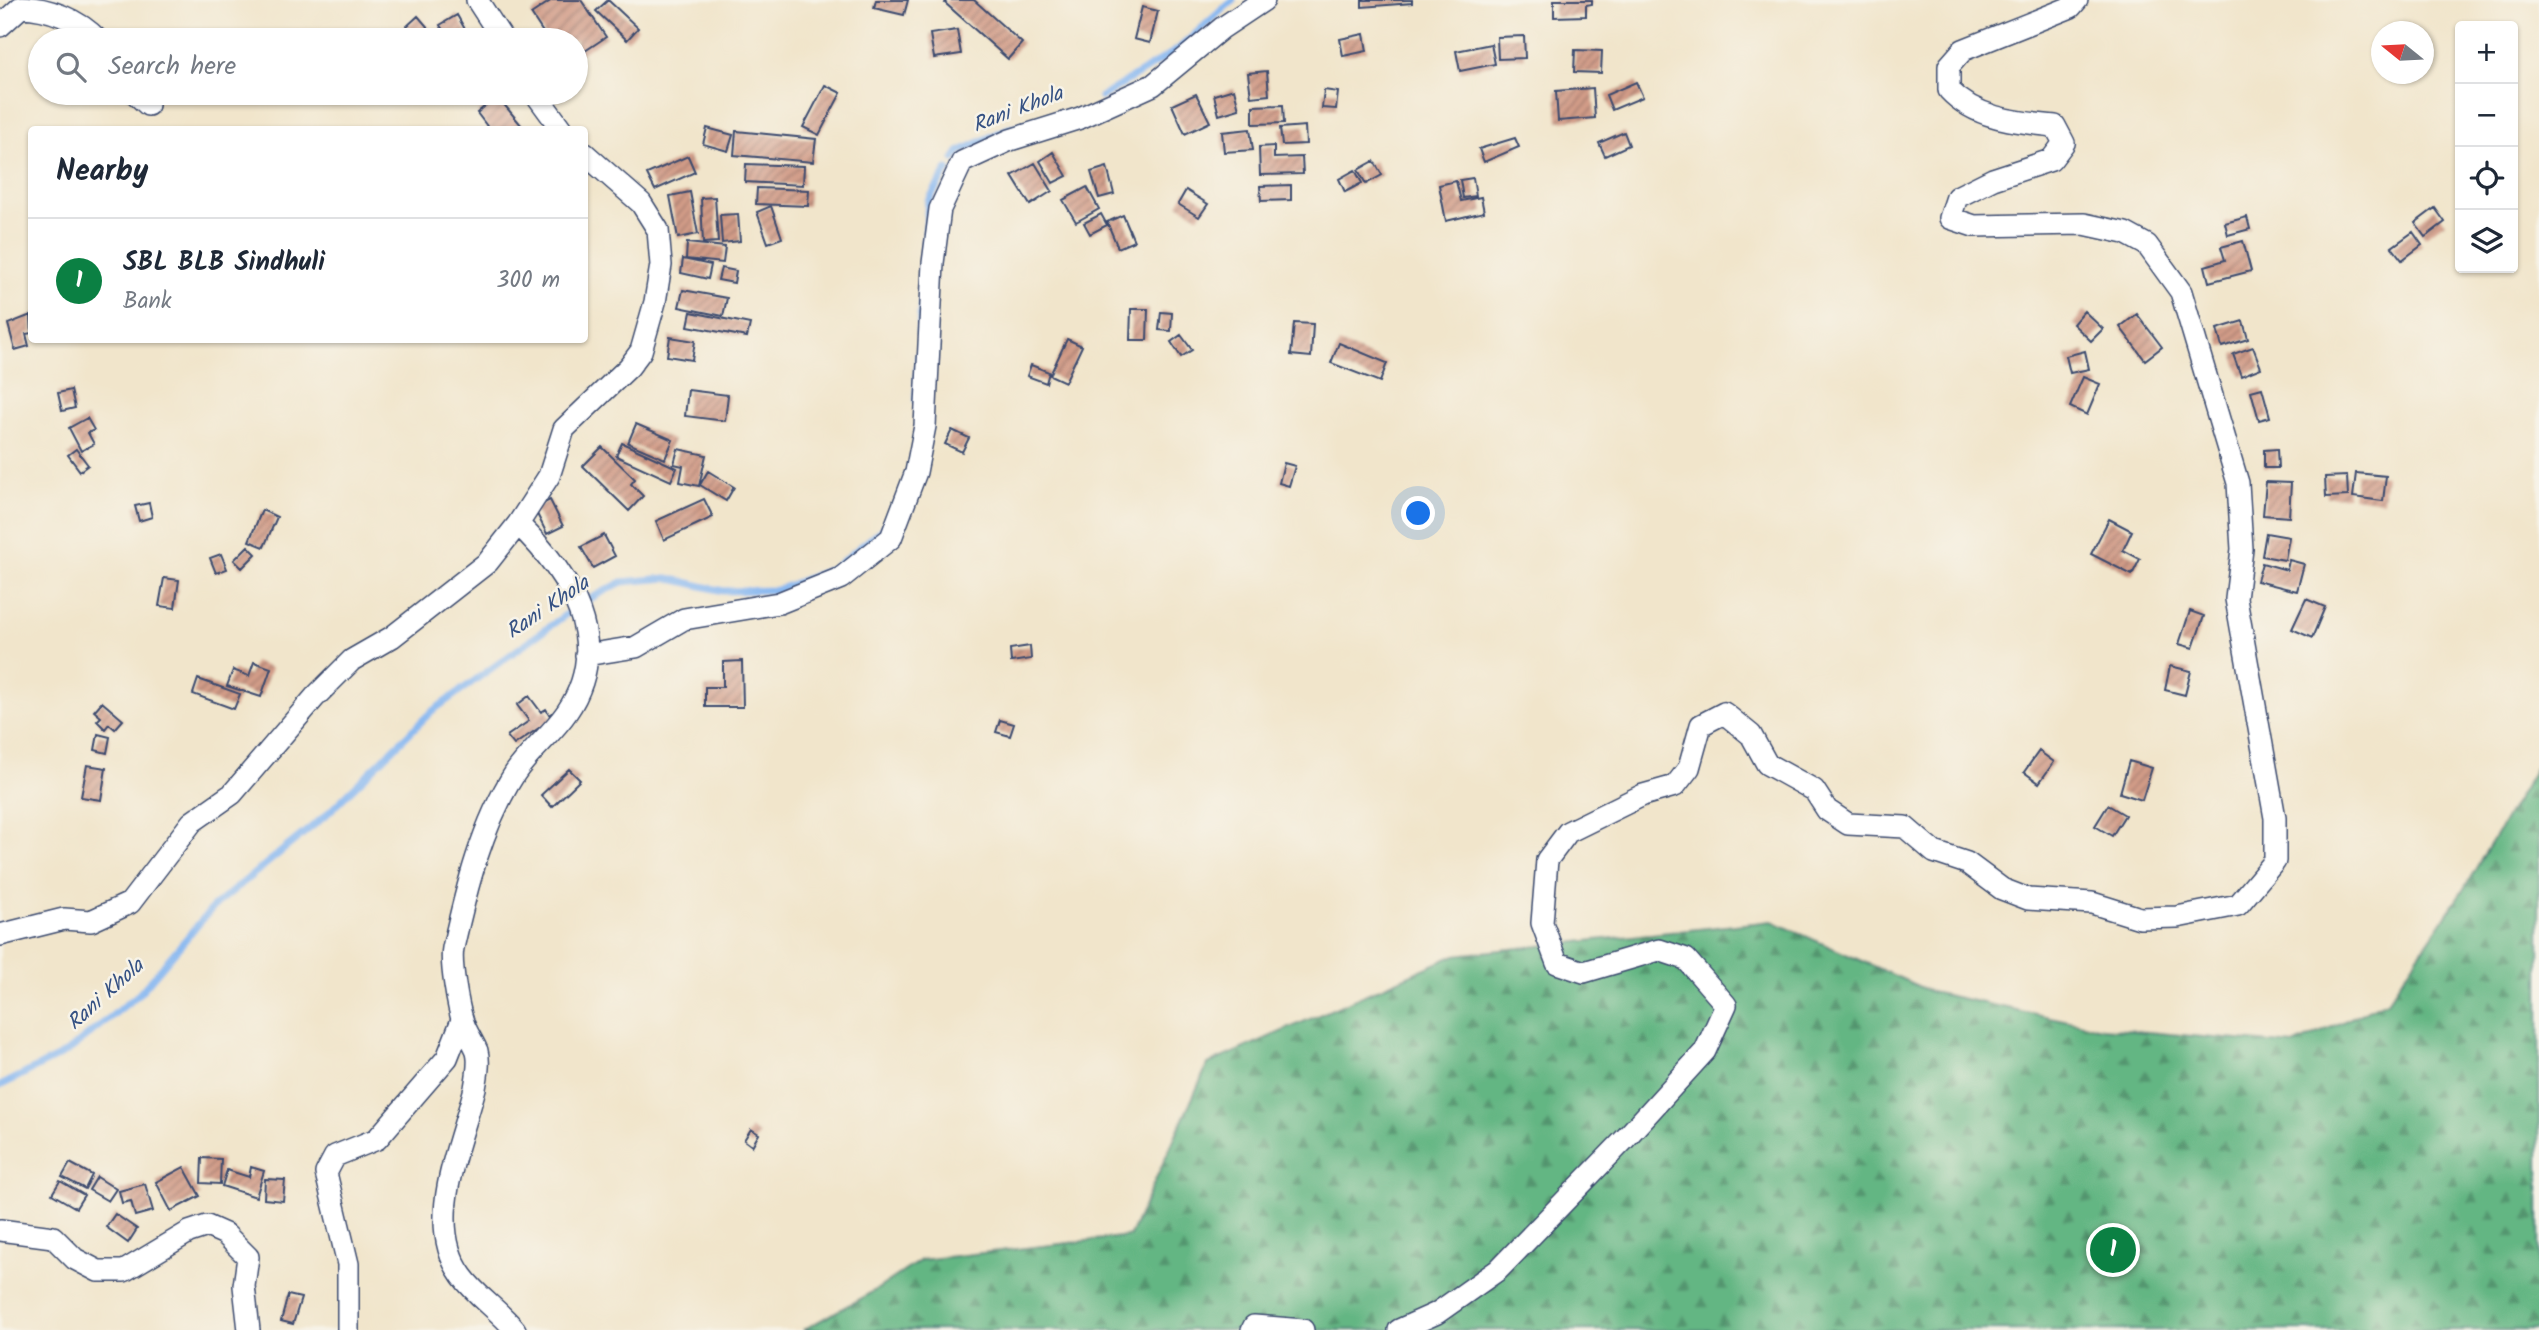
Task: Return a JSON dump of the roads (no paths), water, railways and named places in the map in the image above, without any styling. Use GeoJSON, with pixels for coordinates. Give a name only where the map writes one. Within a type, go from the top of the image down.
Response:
{"type":"FeatureCollection","features":[{"type":"Feature","properties":{"kind":"street"},"geometry":{"type":"LineString","coordinates":[[477,0],[495,28]]}},
{"type":"Feature","properties":{"kind":"street"},"geometry":{"type":"LineString","coordinates":[[586,655],[636,647],[684,619],[779,603],[841,578],[891,538],[916,472],[925,426],[933,263],[940,209],[962,162],[1010,140],[1080,118],[1153,85],[1222,29],[1264,0]]}},
{"type":"Feature","properties":{"kind":"street"},"geometry":{"type":"LineString","coordinates":[[1399,1330],[1437,1313],[1498,1270],[1623,1141],[1704,1051],[1726,1004],[1686,959],[1658,950],[1584,972],[1557,963],[1542,923],[1547,860],[1568,832],[1643,795],[1675,786],[1689,768],[1701,725],[1724,713],[1751,735],[1767,764],[1814,790],[1826,810],[1848,824],[1905,827],[1934,852],[1968,863],[2002,889],[2028,899],[2092,903],[2140,918],[2177,916],[2238,905],[2275,861],[2275,818],[2236,599],[2242,549],[2238,483],[2181,292],[2147,245],[2125,233],[2084,224],[1974,226],[1951,218],[1958,197],[1993,180],[2051,160],[2064,143],[2055,126],[2011,121],[1963,105],[1949,90],[1949,66],[1964,50],[2071,7],[2077,0]]}},
{"type":"Feature","properties":{"kind":"street"},"geometry":{"type":"LineString","coordinates":[[0,26],[21,7],[46,8],[83,28]]}},
{"type":"Feature","properties":{"kind":"street"},"geometry":{"type":"LineString","coordinates":[[544,105],[559,126]]}},
{"type":"Feature","properties":{"kind":"street"},"geometry":{"type":"LineString","coordinates":[[0,935],[64,919],[91,921],[130,903],[192,822],[232,794],[315,697],[352,660],[391,637],[488,562],[518,524],[549,476],[564,429],[629,367],[641,351],[655,302],[661,265],[658,230],[640,204],[588,157]]}},
{"type":"Feature","properties":{"kind":"street"},"geometry":{"type":"LineString","coordinates":[[515,1330],[503,1315],[479,1297],[459,1273],[447,1243],[443,1207],[475,1088],[477,1070],[477,1052],[462,1020],[452,953],[469,879],[515,773],[568,711],[584,670],[586,655],[584,622],[572,588],[518,524]]}},
{"type":"Feature","properties":{"kind":"street"},"geometry":{"type":"LineString","coordinates":[[348,1330],[348,1264],[326,1173],[335,1156],[377,1139],[416,1098],[447,1058],[462,1020]]}},
{"type":"Feature","properties":{"kind":"street"},"geometry":{"type":"LineString","coordinates":[[0,1230],[53,1237],[75,1259],[99,1271],[124,1272],[189,1232],[207,1226],[225,1234],[248,1257],[244,1286],[249,1330]]}},
{"type":"Feature","properties":{"kind":"street"},"geometry":{"type":"LineString","coordinates":[[1252,1330],[1254,1326],[1303,1330]]}},
{"type":"Feature","properties":{"kind":"waterway","name":"Rani Khola"},"geometry":{"type":"LineString","coordinates":[[1101,97],[1177,50],[1233,0]]}},
{"type":"Feature","properties":{"kind":"waterway","name":"Rani Khola"},"geometry":{"type":"LineString","coordinates":[[954,159],[959,152],[1007,129],[1037,121]]}},
{"type":"Feature","properties":{"kind":"waterway","name":"Rani Khola"},"geometry":{"type":"LineString","coordinates":[[919,333],[928,201],[948,169]]}},
{"type":"Feature","properties":{"kind":"waterway","name":"Rani Khola"},"geometry":{"type":"LineString","coordinates":[[916,400],[918,356]]}},
{"type":"Feature","properties":{"kind":"waterway","name":"Rani Khola"},"geometry":{"type":"LineString","coordinates":[[0,1086],[67,1052],[139,994],[213,907],[325,816],[431,712],[582,603],[622,582],[667,578],[723,591],[777,590],[834,568],[884,528],[887,522]]}},
{"type":"Feature","properties":{"kind":"place","name":"SBL BLB Sindhuli"},"geometry":{"type":"Point","coordinates":[2113,1250]}}]}
